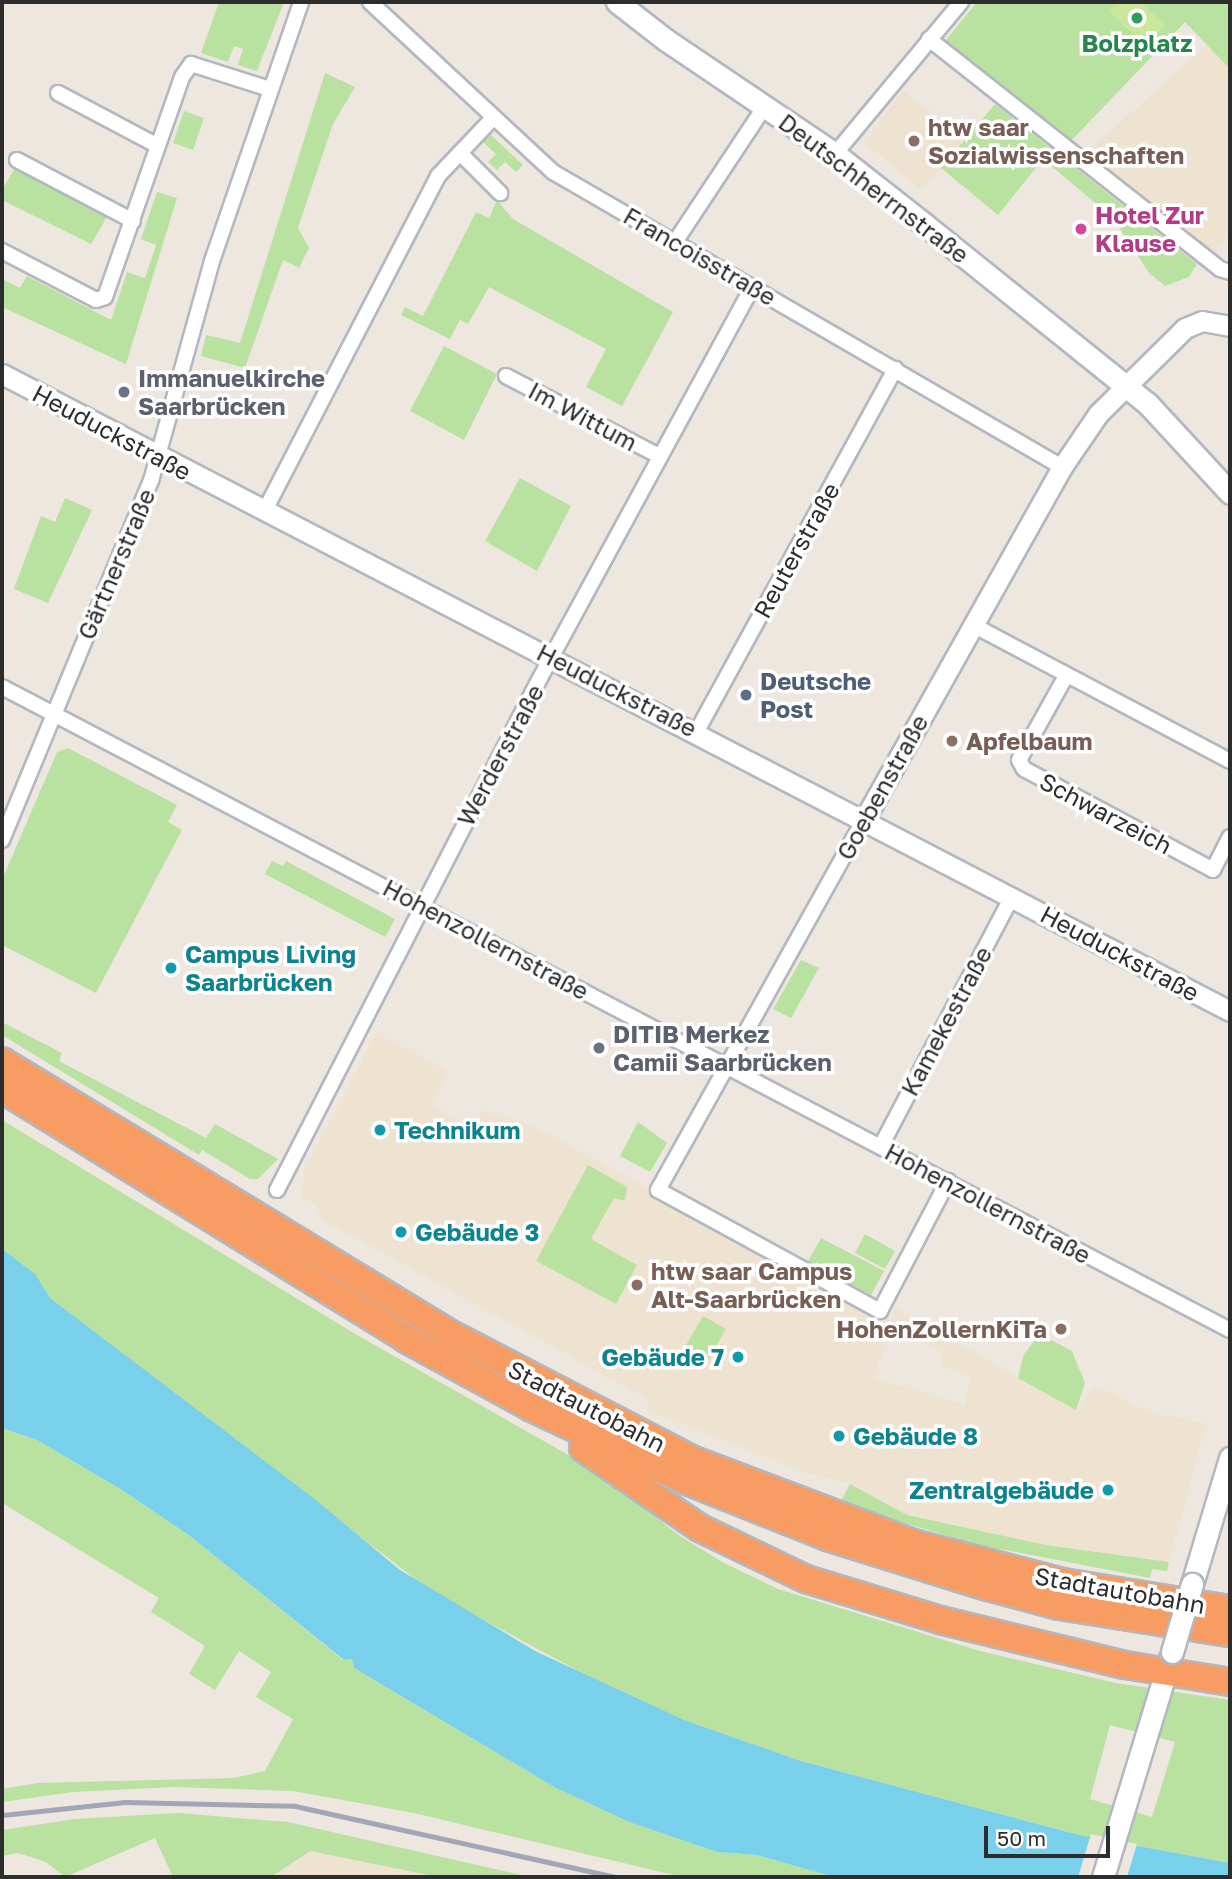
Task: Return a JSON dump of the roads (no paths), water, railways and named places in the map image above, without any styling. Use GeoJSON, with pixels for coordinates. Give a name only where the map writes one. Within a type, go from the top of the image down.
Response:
{"type":"FeatureCollection","features":[{"type":"Feature","properties":{"kind":"highway","name":"Stadtautobahn"},"geometry":{"type":"LineString","coordinates":[[2,1061],[451,1335],[691,1459],[913,1544],[1063,1582],[1230,1609]]}},
{"type":"Feature","properties":{"kind":"highway","name":"Stadtautobahn"},"geometry":{"type":"LineString","coordinates":[[2,1089],[354,1308],[532,1408],[763,1514],[908,1564],[1059,1606],[1230,1633]]}},
{"type":"Feature","properties":{"kind":"highway"},"geometry":{"type":"LineString","coordinates":[[2,1097],[47,1118]]}},
{"type":"Feature","properties":{"kind":"highway"},"geometry":{"type":"LineString","coordinates":[[532,1408],[700,1528],[770,1566],[940,1620],[1168,1662],[1230,1682]]}},
{"type":"Feature","properties":{"kind":"main road","name":"Deutschherrnstraße"},"geometry":{"type":"LineString","coordinates":[[617,2],[835,154],[1154,410],[1230,494]]}},
{"type":"Feature","properties":{"kind":"main road"},"geometry":{"type":"LineString","coordinates":[[1102,1877],[1230,1458]]}},
{"type":"Feature","properties":{"kind":"street","name":"Gärtnerstraße"},"geometry":{"type":"LineString","coordinates":[[2,840],[158,456],[212,261],[301,2]]}},
{"type":"Feature","properties":{"kind":"street","name":"Francoisstraße"},"geometry":{"type":"LineString","coordinates":[[370,2],[553,172],[1062,467]]}},
{"type":"Feature","properties":{"kind":"street"},"geometry":{"type":"LineString","coordinates":[[835,154],[961,2]]}},
{"type":"Feature","properties":{"kind":"street"},"geometry":{"type":"LineString","coordinates":[[929,39],[1220,269],[1230,272]]}},
{"type":"Feature","properties":{"kind":"street"},"geometry":{"type":"LineString","coordinates":[[2,251],[96,300],[105,297],[182,77],[191,64],[270,89]]}},
{"type":"Feature","properties":{"kind":"street"},"geometry":{"type":"LineString","coordinates":[[58,93],[158,146]]}},
{"type":"Feature","properties":{"kind":"street"},"geometry":{"type":"LineString","coordinates":[[675,242],[765,106]]}},
{"type":"Feature","properties":{"kind":"street"},"geometry":{"type":"LineString","coordinates":[[265,510],[434,183],[494,117]]}},
{"type":"Feature","properties":{"kind":"street"},"geometry":{"type":"LineString","coordinates":[[460,153],[500,193]]}},
{"type":"Feature","properties":{"kind":"street"},"geometry":{"type":"LineString","coordinates":[[17,160],[133,221]]}},
{"type":"Feature","properties":{"kind":"street","name":"Werderstraße"},"geometry":{"type":"LineString","coordinates":[[276,1190],[552,656],[752,287]]}},
{"type":"Feature","properties":{"kind":"street","name":"Goebenstraße"},"geometry":{"type":"LineString","coordinates":[[948,1181],[880,1311],[658,1190],[1062,467],[1098,414],[1185,328],[1202,321],[1230,326]]}},
{"type":"Feature","properties":{"kind":"street","name":"Reuterstraße"},"geometry":{"type":"LineString","coordinates":[[698,731],[895,369]]}},
{"type":"Feature","properties":{"kind":"street","name":"Heuduckstraße"},"geometry":{"type":"LineString","coordinates":[[2,374],[698,731],[1230,1011]]}},
{"type":"Feature","properties":{"kind":"street","name":"Im Wittum"},"geometry":{"type":"LineString","coordinates":[[506,376],[659,456]]}},
{"type":"Feature","properties":{"kind":"street"},"geometry":{"type":"LineString","coordinates":[[974,625],[1230,761]]}},
{"type":"Feature","properties":{"kind":"street","name":"Schwarzeich"},"geometry":{"type":"LineString","coordinates":[[1066,676],[1019,760],[1024,769],[1213,870],[1230,837]]}},
{"type":"Feature","properties":{"kind":"street","name":"Hohenzollernstraße"},"geometry":{"type":"LineString","coordinates":[[2,687],[1230,1330]]}},
{"type":"Feature","properties":{"kind":"street","name":"Kamekestraße"},"geometry":{"type":"LineString","coordinates":[[881,1146],[1012,896]]}},
{"type":"Feature","properties":{"kind":"water"},"geometry":{"type":"Polygon","coordinates":[[[2,1249],[35,1274],[50,1298],[312,1497],[400,1570],[537,1652],[684,1720],[801,1761],[1079,1835],[1230,1863],[1230,1877],[834,1877],[757,1855],[717,1852],[629,1822],[556,1788],[354,1668],[352,1659],[344,1660],[190,1536],[122,1490],[37,1440],[2,1428],[2,1249]]]}},
{"type":"Feature","properties":{"kind":"railway"},"geometry":{"type":"LineString","coordinates":[[2,1815],[125,1802],[295,1806],[615,1877]]}},
{"type":"Feature","properties":{"kind":"place","name":"Bolzplatz"},"geometry":{"type":"Point","coordinates":[1137,18]}},
{"type":"Feature","properties":{"kind":"place","name":"htw saar Sozialwissenschaften"},"geometry":{"type":"Point","coordinates":[914,141]}},
{"type":"Feature","properties":{"kind":"place","name":"Hotel Zur Klause"},"geometry":{"type":"Point","coordinates":[1081,229]}},
{"type":"Feature","properties":{"kind":"place","name":"Immanuelkirche Saarbrücken"},"geometry":{"type":"Point","coordinates":[124,392]}},
{"type":"Feature","properties":{"kind":"place","name":"Deutsche Post"},"geometry":{"type":"Point","coordinates":[746,695]}},
{"type":"Feature","properties":{"kind":"place","name":"Apfelbaum"},"geometry":{"type":"Point","coordinates":[952,741]}},
{"type":"Feature","properties":{"kind":"place","name":"Campus Living Saarbrücken"},"geometry":{"type":"Point","coordinates":[171,968]}},
{"type":"Feature","properties":{"kind":"place","name":"DITIB Merkez Camii Saarbrücken"},"geometry":{"type":"Point","coordinates":[599,1048]}},
{"type":"Feature","properties":{"kind":"place","name":"Technikum"},"geometry":{"type":"Point","coordinates":[380,1130]}},
{"type":"Feature","properties":{"kind":"place","name":"Gebäude 3"},"geometry":{"type":"Point","coordinates":[401,1232]}},
{"type":"Feature","properties":{"kind":"place","name":"htw saar Campus Alt-Saarbrücken"},"geometry":{"type":"Point","coordinates":[637,1285]}},
{"type":"Feature","properties":{"kind":"place","name":"HohenZollernKiTa"},"geometry":{"type":"Point","coordinates":[1061,1329]}},
{"type":"Feature","properties":{"kind":"place","name":"Gebäude 7"},"geometry":{"type":"Point","coordinates":[738,1357]}},
{"type":"Feature","properties":{"kind":"place","name":"Gebäude 8"},"geometry":{"type":"Point","coordinates":[839,1436]}},
{"type":"Feature","properties":{"kind":"place","name":"Zentralgebäude"},"geometry":{"type":"Point","coordinates":[1108,1490]}}]}
